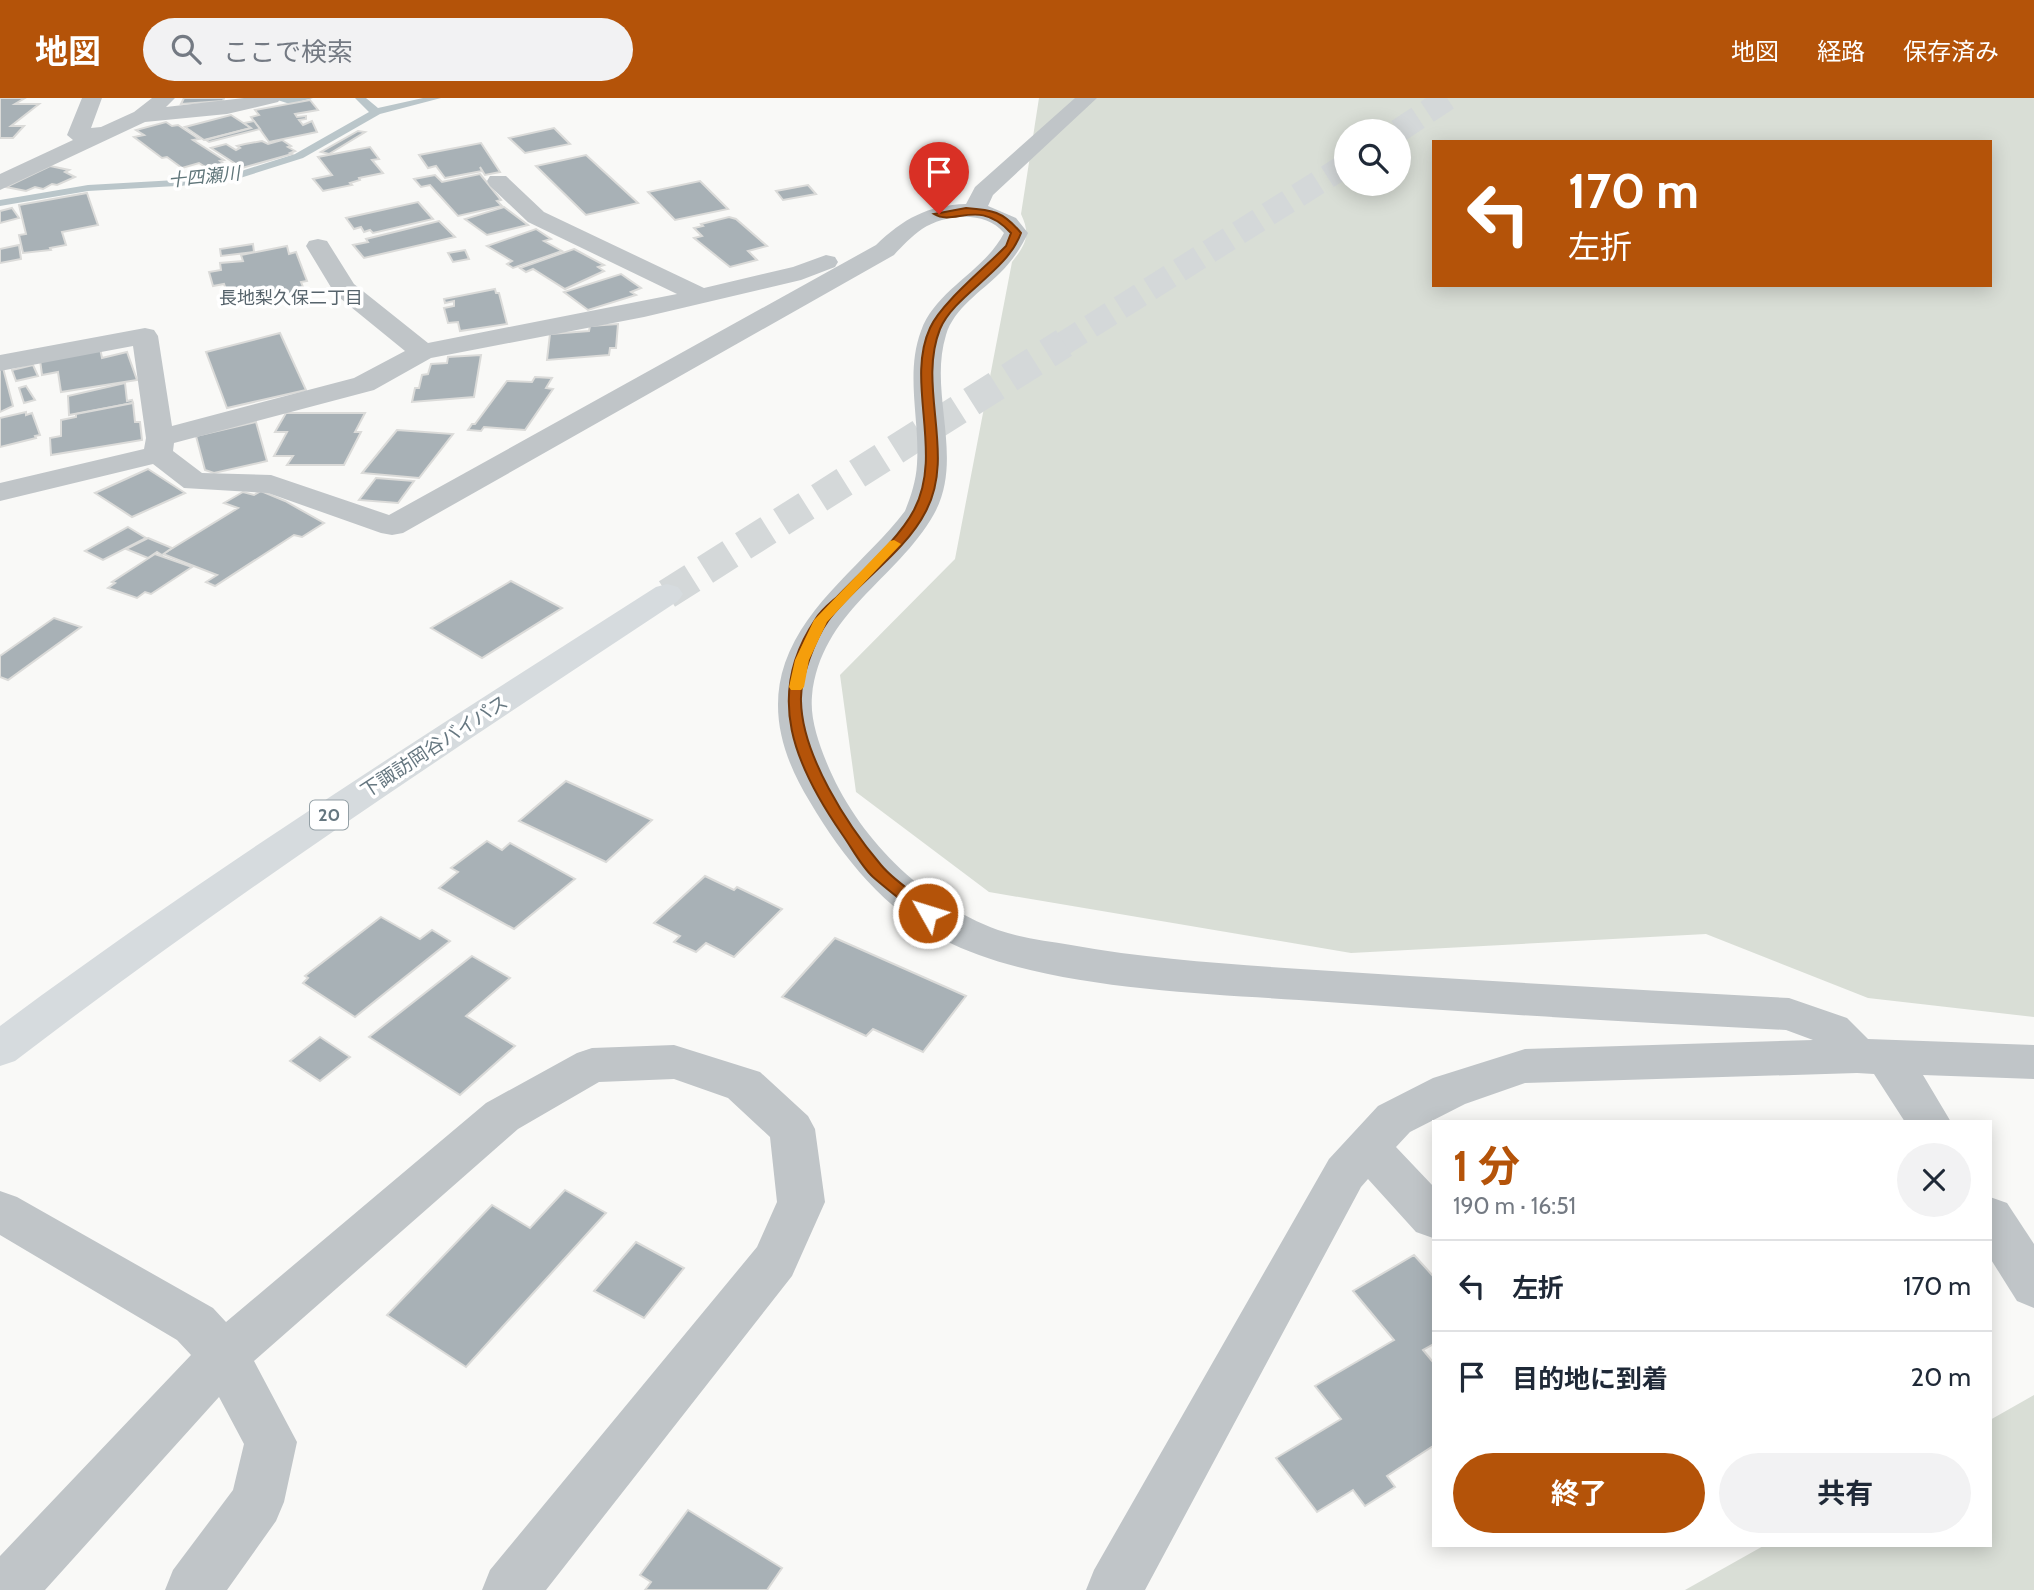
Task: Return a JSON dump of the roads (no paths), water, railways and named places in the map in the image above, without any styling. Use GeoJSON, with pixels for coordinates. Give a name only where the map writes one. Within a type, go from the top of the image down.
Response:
{"type":"FeatureCollection","features":[{"type":"Feature","properties":{"kind":"highway","name":"下諏訪岡谷バイパス"},"geometry":{"type":"LineString","coordinates":[[0,1049],[90,979],[318,822],[667,594]]}},
{"type":"Feature","properties":{"kind":"street"},"geometry":{"type":"LineString","coordinates":[[92,98],[78,135],[108,132]]}},
{"type":"Feature","properties":{"kind":"street"},"geometry":{"type":"LineString","coordinates":[[0,183],[141,117],[165,98]]}},
{"type":"Feature","properties":{"kind":"street"},"geometry":{"type":"LineString","coordinates":[[141,117],[227,107],[271,98]]}},
{"type":"Feature","properties":{"kind":"street"},"geometry":{"type":"LineString","coordinates":[[974,212],[983,192],[1087,98]]}},
{"type":"Feature","properties":{"kind":"street"},"geometry":{"type":"LineString","coordinates":[[498,181],[536,217],[702,296]]}},
{"type":"Feature","properties":{"kind":"street"},"geometry":{"type":"LineString","coordinates":[[0,363],[145,335],[159,446],[195,482],[271,484],[392,526],[885,250],[916,223],[939,214],[974,212],[1002,218],[1016,233],[1010,247],[947,311],[936,327],[928,357],[933,472],[920,511],[888,552],[821,620],[802,660],[794,701],[803,745],[818,786],[851,838],[877,871],[928,913],[984,941],[1046,956],[1153,974],[1504,999],[1788,1014],[1832,1030],[1872,1056],[1927,1120]]}},
{"type":"Feature","properties":{"kind":"street"},"geometry":{"type":"LineString","coordinates":[[318,246],[344,289],[423,352]]}},
{"type":"Feature","properties":{"kind":"street"},"geometry":{"type":"LineString","coordinates":[[0,492],[363,384],[423,352],[801,274],[827,262],[847,271]]}},
{"type":"Feature","properties":{"kind":"street"},"geometry":{"type":"LineString","coordinates":[[1114,1590],[1345,1173],[1394,1119],[1449,1091],[1525,1066],[1872,1056],[2034,1062]]}},
{"type":"Feature","properties":{"kind":"street"},"geometry":{"type":"LineString","coordinates":[[8,1590],[209,1340],[502,1116],[592,1065],[674,1062],[744,1085],[792,1129],[802,1202],[775,1261],[510,1590]]}},
{"type":"Feature","properties":{"kind":"street"},"geometry":{"type":"LineString","coordinates":[[1368,1148],[1432,1218]]}},
{"type":"Feature","properties":{"kind":"street"},"geometry":{"type":"LineString","coordinates":[[0,1211],[209,1340],[271,1442],[257,1502],[193,1590]]}},
{"type":"Feature","properties":{"kind":"street"},"geometry":{"type":"LineString","coordinates":[[1992,1220],[2034,1286]]}},
{"type":"Feature","properties":{"kind":"waterway"},"geometry":{"type":"LineString","coordinates":[[276,98],[290,101],[308,98]]}},
{"type":"Feature","properties":{"kind":"waterway"},"geometry":{"type":"LineString","coordinates":[[360,98],[376,112]]}},
{"type":"Feature","properties":{"kind":"waterway","name":"十四瀬川"},"geometry":{"type":"LineString","coordinates":[[376,112],[436,98]]}},
{"type":"Feature","properties":{"kind":"waterway","name":"十四瀬川"},"geometry":{"type":"LineString","coordinates":[[0,203],[88,188],[194,182],[237,176],[299,156],[376,112]]}},
{"type":"Feature","properties":{"kind":"tunnel"},"geometry":{"type":"LineString","coordinates":[[1411,122],[1448,98]]}},
{"type":"Feature","properties":{"kind":"tunnel"},"geometry":{"type":"LineString","coordinates":[[1061,345],[1334,173]]}},
{"type":"Feature","properties":{"kind":"tunnel"},"geometry":{"type":"LineString","coordinates":[[667,594],[1064,343]]}},
{"type":"Feature","properties":{"kind":"district","name":"長地梨久保二丁目"},"geometry":{"type":"Point","coordinates":[291,298]}}]}
